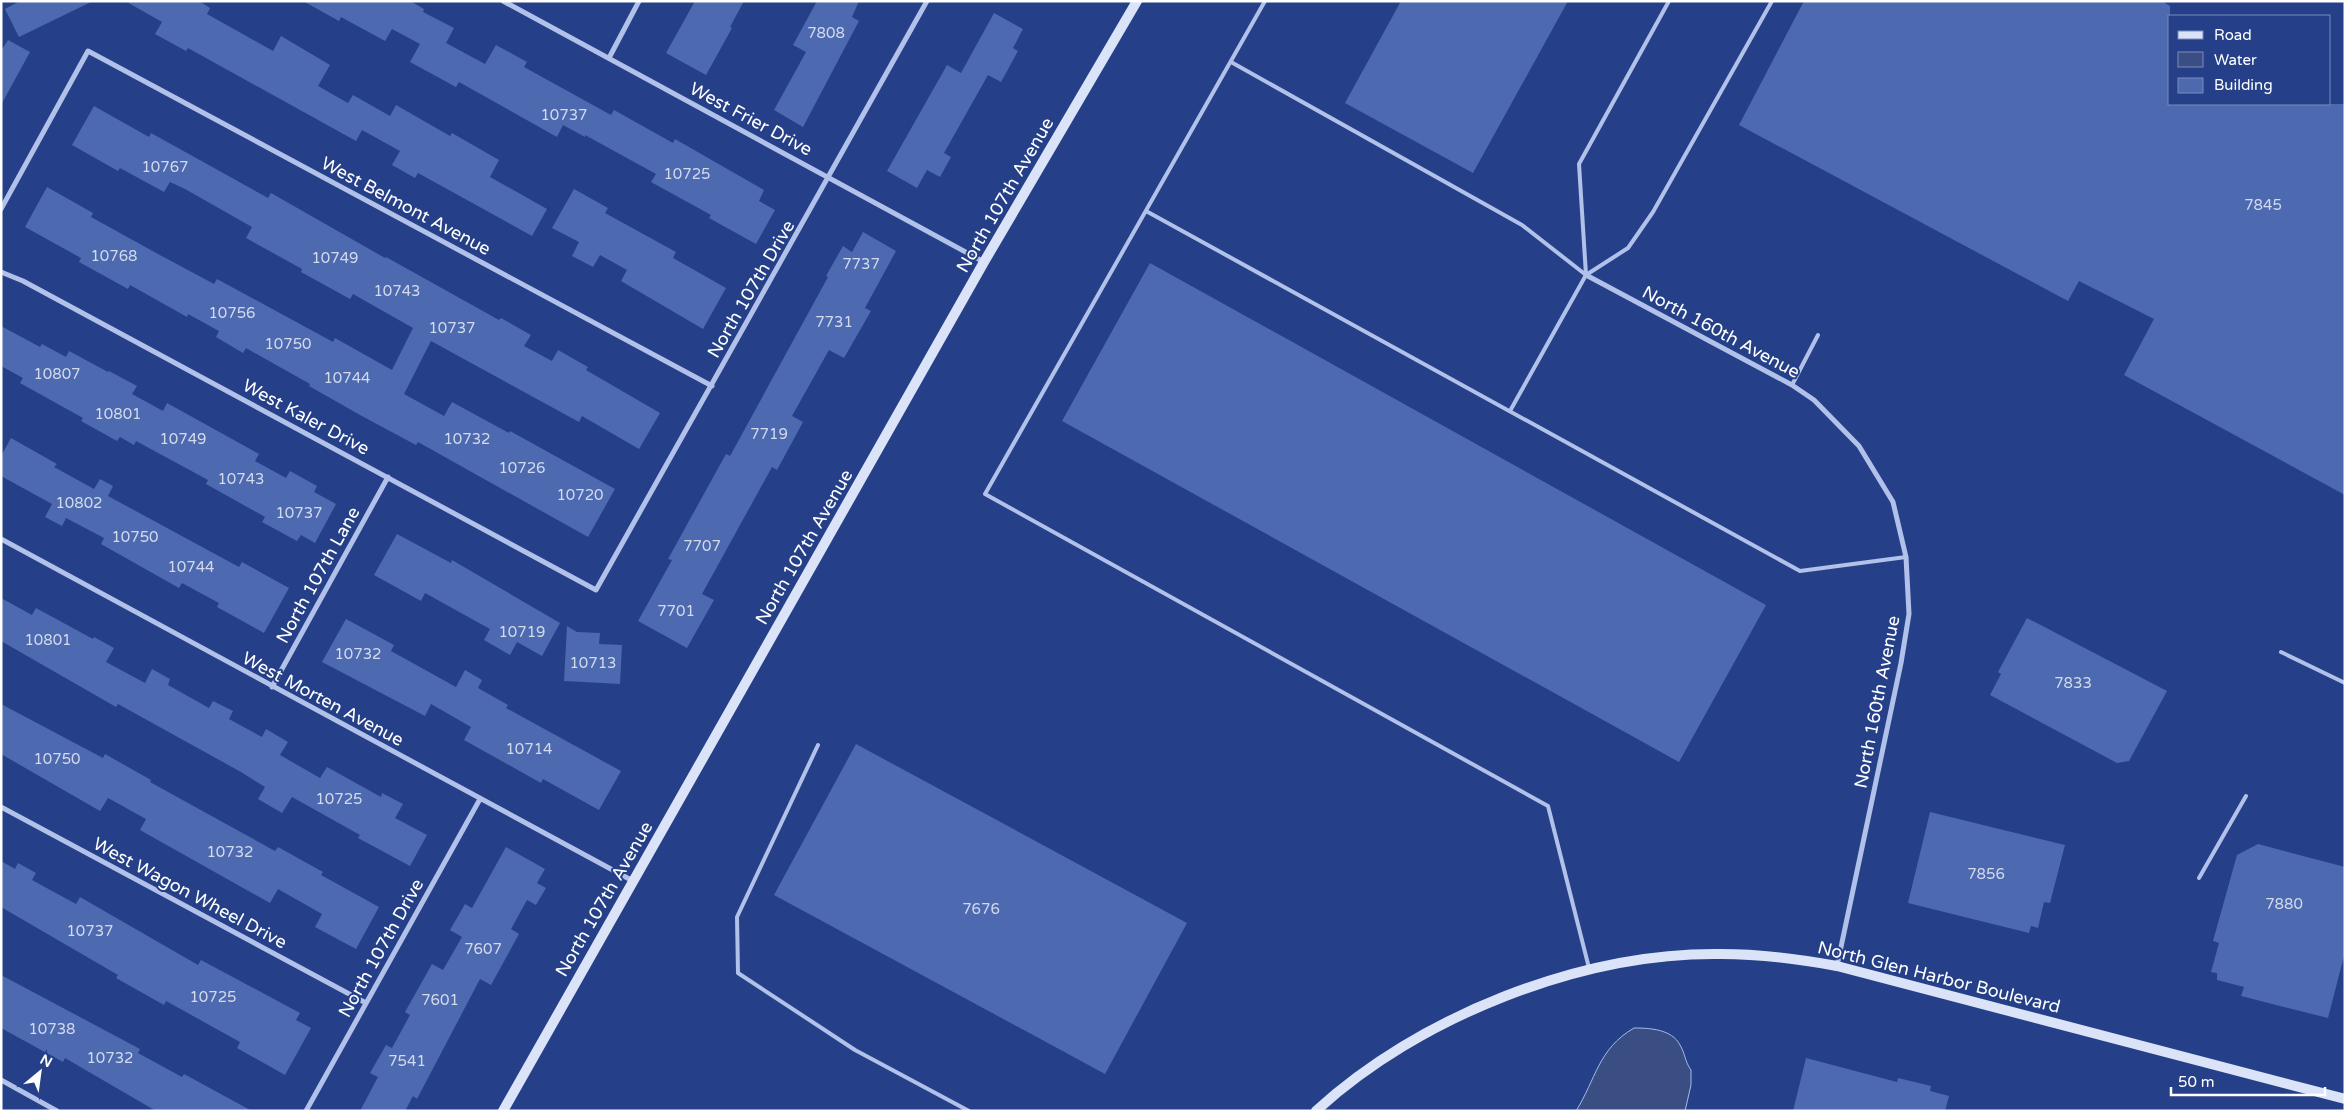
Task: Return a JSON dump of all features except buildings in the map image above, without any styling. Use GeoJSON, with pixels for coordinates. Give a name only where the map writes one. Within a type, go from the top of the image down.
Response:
{"type":"FeatureCollection","features":[{"type":"Feature","properties":{"kind":"street","name":"West Frier Drive"},"geometry":{"type":"LineString","coordinates":[[503,1],[984,262]]}},
{"type":"Feature","properties":{"kind":"street"},"geometry":{"type":"LineString","coordinates":[[609,58],[639,1]]}},
{"type":"Feature","properties":{"kind":"street","name":"North 107th Drive"},"geometry":{"type":"LineString","coordinates":[[596,590],[830,178],[928,1]]}},
{"type":"Feature","properties":{"kind":"street","name":"North 107th Avenue"},"geometry":{"type":"LineString","coordinates":[[503,1111],[984,262],[1137,1]]}},
{"type":"Feature","properties":{"kind":"street","name":"West Belmont Avenue"},"geometry":{"type":"LineString","coordinates":[[1,209],[88,51],[712,386]]}},
{"type":"Feature","properties":{"kind":"street","name":"West Kaler Drive"},"geometry":{"type":"LineString","coordinates":[[1,272],[23,280],[596,590]]}},
{"type":"Feature","properties":{"kind":"street","name":"North 160th Avenue"},"geometry":{"type":"LineString","coordinates":[[1586,275],[1792,385],[1814,400],[1859,446],[1893,502],[1906,557],[1909,614],[1901,663],[1837,966]]}},
{"type":"Feature","properties":{"kind":"street","name":"North 107th Lane"},"geometry":{"type":"LineString","coordinates":[[272,687],[388,477]]}},
{"type":"Feature","properties":{"kind":"street","name":"West Morten Avenue"},"geometry":{"type":"LineString","coordinates":[[1,539],[633,881]]}},
{"type":"Feature","properties":{"kind":"street","name":"North 107th Drive"},"geometry":{"type":"LineString","coordinates":[[306,1111],[480,799]]}},
{"type":"Feature","properties":{"kind":"street","name":"West Wagon Wheel Drive"},"geometry":{"type":"LineString","coordinates":[[1,807],[366,1003]]}},
{"type":"Feature","properties":{"kind":"street","name":"North Glen Harbor Boulevard"},"geometry":{"type":"LineString","coordinates":[[1316,1111],[1338,1090],[1382,1060],[1438,1026],[1502,997],[1589,968],[1667,957],[1719,954],[1763,956],[1837,966],[2345,1099]]}},
{"type":"Feature","properties":{"kind":"street"},"geometry":{"type":"LineString","coordinates":[[1,1080],[57,1111]]}},
{"type":"Feature","properties":{"kind":"lane"},"geometry":{"type":"LineString","coordinates":[[1265,1],[986,494],[1548,806],[1589,968]]}},
{"type":"Feature","properties":{"kind":"lane"},"geometry":{"type":"LineString","coordinates":[[1586,275],[1579,164],[1669,1]]}},
{"type":"Feature","properties":{"kind":"lane"},"geometry":{"type":"LineString","coordinates":[[1510,411],[1586,275],[1628,248],[1653,212],[1772,1]]}},
{"type":"Feature","properties":{"kind":"lane"},"geometry":{"type":"LineString","coordinates":[[1231,62],[1522,224],[1586,275]]}},
{"type":"Feature","properties":{"kind":"lane"},"geometry":{"type":"LineString","coordinates":[[1146,211],[1800,572],[1906,557]]}},
{"type":"Feature","properties":{"kind":"lane"},"geometry":{"type":"LineString","coordinates":[[1792,385],[1818,335]]}},
{"type":"Feature","properties":{"kind":"lane"},"geometry":{"type":"LineString","coordinates":[[2281,652],[2345,682]]}},
{"type":"Feature","properties":{"kind":"lane"},"geometry":{"type":"LineString","coordinates":[[818,745],[737,917],[738,973],[855,1050],[969,1111]]}},
{"type":"Feature","properties":{"kind":"lane"},"geometry":{"type":"LineString","coordinates":[[2200,878],[2246,796]]}},
{"type":"Feature","properties":{"kind":"water"},"geometry":{"type":"Polygon","coordinates":[[[1634,1028],[1660,1030],[1672,1036],[1680,1045],[1691,1070],[1691,1085],[1685,1111],[1576,1111],[1605,1055],[1622,1036],[1634,1028]]]}}]}
